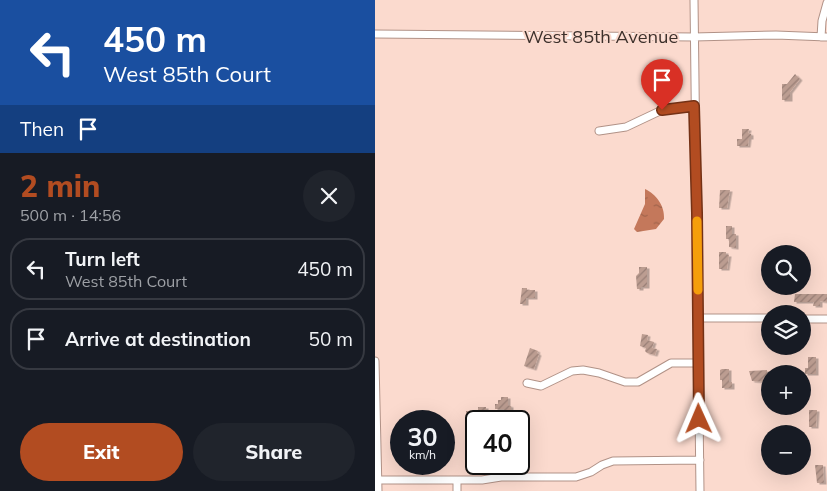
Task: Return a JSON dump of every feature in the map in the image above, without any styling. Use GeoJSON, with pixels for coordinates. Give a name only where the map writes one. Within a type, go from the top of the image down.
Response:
{"type":"FeatureCollection","features":[{"type":"Feature","properties":{"kind":"street"},"geometry":{"type":"LineString","coordinates":[[694,0],[694,106],[701,491]]}},
{"type":"Feature","properties":{"kind":"street"},"geometry":{"type":"LineString","coordinates":[[824,37],[822,21],[827,3]]}},
{"type":"Feature","properties":{"kind":"street","name":"West 85th Avenue"},"geometry":{"type":"LineString","coordinates":[[375,34],[694,37],[776,35],[824,37]]}},
{"type":"Feature","properties":{"kind":"street"},"geometry":{"type":"LineString","coordinates":[[599,131],[626,127],[662,110],[694,106]]}},
{"type":"Feature","properties":{"kind":"street"},"geometry":{"type":"LineString","coordinates":[[699,318],[761,318]]}},
{"type":"Feature","properties":{"kind":"street"},"geometry":{"type":"LineString","coordinates":[[811,318],[827,319]]}},
{"type":"Feature","properties":{"kind":"street"},"geometry":{"type":"LineString","coordinates":[[375,361],[379,491]]}},
{"type":"Feature","properties":{"kind":"street"},"geometry":{"type":"LineString","coordinates":[[527,383],[541,386],[572,371],[583,370],[599,373],[625,382],[638,382],[671,363],[699,363]]}},
{"type":"Feature","properties":{"kind":"street"},"geometry":{"type":"LineString","coordinates":[[379,480],[482,480],[501,477],[576,476],[591,472],[613,460],[700,460]]}},
{"type":"Feature","properties":{"kind":"street"},"geometry":{"type":"LineString","coordinates":[[457,480],[457,491]]}},
{"type":"Feature","properties":{"kind":"water"},"geometry":{"type":"Polygon","coordinates":[[[645,189],[659,201],[664,219],[656,229],[637,232],[634,229],[645,204],[645,189]]]}},
{"type":"Feature","properties":{"kind":"building"},"geometry":{"type":"Polygon","coordinates":[[[795,74],[800,79],[790,92],[790,100],[782,100],[782,84],[787,84],[795,74]]]}},
{"type":"Feature","properties":{"kind":"building"},"geometry":{"type":"Polygon","coordinates":[[[742,129],[749,129],[748,133],[751,134],[748,146],[737,146],[737,139],[742,139],[742,129]]]}},
{"type":"Feature","properties":{"kind":"building"},"geometry":{"type":"Polygon","coordinates":[[[720,190],[730,190],[727,208],[719,208],[720,190]]]}},
{"type":"Feature","properties":{"kind":"building"},"geometry":{"type":"Polygon","coordinates":[[[726,226],[732,226],[732,234],[736,234],[736,248],[729,247],[729,239],[726,239],[726,226]]]}},
{"type":"Feature","properties":{"kind":"building"},"geometry":{"type":"Polygon","coordinates":[[[719,252],[726,252],[726,255],[729,255],[727,269],[719,269],[719,252]]]}},
{"type":"Feature","properties":{"kind":"building"},"geometry":{"type":"Polygon","coordinates":[[[639,267],[647,267],[647,287],[637,289],[636,276],[639,273],[639,267]]]}},
{"type":"Feature","properties":{"kind":"building"},"geometry":{"type":"Polygon","coordinates":[[[522,288],[535,290],[535,298],[526,298],[526,304],[520,304],[522,288]]]}},
{"type":"Feature","properties":{"kind":"building"},"geometry":{"type":"Polygon","coordinates":[[[827,294],[827,302],[820,301],[820,306],[813,306],[814,302],[794,302],[795,295],[827,294]]]}},
{"type":"Feature","properties":{"kind":"building"},"geometry":{"type":"Polygon","coordinates":[[[642,334],[648,335],[647,340],[654,342],[652,348],[657,349],[655,355],[647,353],[645,351],[646,348],[640,346],[642,334]]]}},
{"type":"Feature","properties":{"kind":"building"},"geometry":{"type":"Polygon","coordinates":[[[530,348],[538,351],[537,353],[539,354],[534,369],[524,366],[530,348]]]}},
{"type":"Feature","properties":{"kind":"building"},"geometry":{"type":"Polygon","coordinates":[[[808,357],[816,357],[816,374],[811,374],[811,365],[808,365],[808,357]]]}},
{"type":"Feature","properties":{"kind":"building"},"geometry":{"type":"Polygon","coordinates":[[[729,369],[729,382],[732,382],[732,388],[722,388],[720,370],[729,369]]]}},
{"type":"Feature","properties":{"kind":"building"},"geometry":{"type":"Polygon","coordinates":[[[761,370],[761,382],[752,381],[749,371],[761,370]]]}},
{"type":"Feature","properties":{"kind":"building"},"geometry":{"type":"Polygon","coordinates":[[[501,397],[508,397],[508,405],[511,406],[511,410],[495,409],[495,404],[498,404],[498,400],[501,400],[501,397]]]}},
{"type":"Feature","properties":{"kind":"building"},"geometry":{"type":"Polygon","coordinates":[[[478,407],[486,407],[486,410],[478,410],[478,407]]]}},
{"type":"Feature","properties":{"kind":"building"},"geometry":{"type":"Polygon","coordinates":[[[811,410],[817,410],[816,427],[809,425],[811,410]]]}},
{"type":"Feature","properties":{"kind":"building"},"geometry":{"type":"Polygon","coordinates":[[[815,465],[823,465],[824,483],[817,483],[815,465]]]}},
{"type":"Feature","properties":{"kind":"slow traffic"},"geometry":{"type":"LineString","coordinates":[[697,221],[698,290]]}},
{"type":"Feature","properties":{"kind":"route"},"geometry":{"type":"LineString","coordinates":[[662,110],[694,106],[699,419]]}}]}
